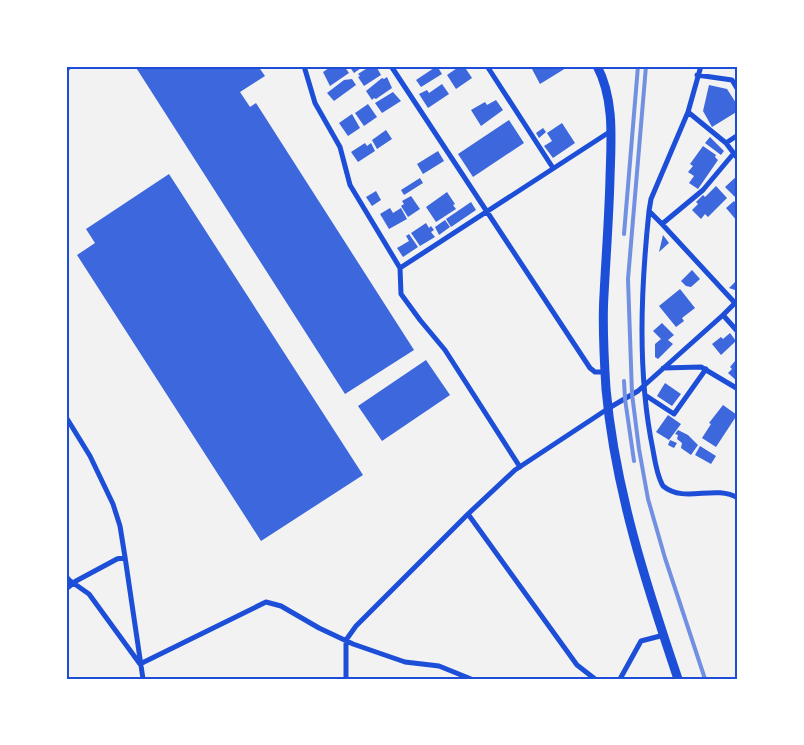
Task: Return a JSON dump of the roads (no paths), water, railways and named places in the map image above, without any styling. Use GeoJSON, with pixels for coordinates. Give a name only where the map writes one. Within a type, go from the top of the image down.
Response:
{"type":"FeatureCollection","features":[{"type":"Feature","properties":{"kind":"street"},"geometry":{"type":"LineString","coordinates":[[304,66],[315,103],[340,146],[350,185],[400,268],[401,294],[445,350],[518,468]]}},
{"type":"Feature","properties":{"kind":"street"},"geometry":{"type":"LineString","coordinates":[[390,66],[590,368],[595,372],[605,372]]}},
{"type":"Feature","properties":{"kind":"street"},"geometry":{"type":"LineString","coordinates":[[486,66],[553,168]]}},
{"type":"Feature","properties":{"kind":"street"},"geometry":{"type":"LineString","coordinates":[[597,66],[606,85],[611,130],[604,296],[605,372],[609,408],[618,471],[630,527],[678,679]]}},
{"type":"Feature","properties":{"kind":"street"},"geometry":{"type":"LineString","coordinates":[[701,66],[688,112],[651,199],[648,211],[641,298],[644,384],[649,432],[657,471],[663,486],[678,494],[722,492],[730,493],[738,498]]}},
{"type":"Feature","properties":{"kind":"street"},"geometry":{"type":"LineString","coordinates":[[697,75],[732,80],[738,90]]}},
{"type":"Feature","properties":{"kind":"street"},"geometry":{"type":"LineString","coordinates":[[688,112],[726,142],[738,158]]}},
{"type":"Feature","properties":{"kind":"street"},"geometry":{"type":"LineString","coordinates":[[400,268],[611,130]]}},
{"type":"Feature","properties":{"kind":"street"},"geometry":{"type":"LineString","coordinates":[[726,142],[738,135]]}},
{"type":"Feature","properties":{"kind":"street"},"geometry":{"type":"LineString","coordinates":[[662,224],[703,190],[734,153]]}},
{"type":"Feature","properties":{"kind":"street"},"geometry":{"type":"LineString","coordinates":[[346,679],[346,640],[356,626],[468,514],[518,468],[638,391],[723,316],[736,301],[648,211]]}},
{"type":"Feature","properties":{"kind":"street"},"geometry":{"type":"LineString","coordinates":[[723,316],[738,332]]}},
{"type":"Feature","properties":{"kind":"street"},"geometry":{"type":"LineString","coordinates":[[663,368],[701,367],[738,389]]}},
{"type":"Feature","properties":{"kind":"street"},"geometry":{"type":"LineString","coordinates":[[645,395],[674,414],[706,369]]}},
{"type":"Feature","properties":{"kind":"street"},"geometry":{"type":"LineString","coordinates":[[66,417],[90,456],[113,504],[120,526],[142,679]]}},
{"type":"Feature","properties":{"kind":"street"},"geometry":{"type":"LineString","coordinates":[[468,514],[577,665],[595,679]]}},
{"type":"Feature","properties":{"kind":"street"},"geometry":{"type":"LineString","coordinates":[[66,589],[117,559],[125,557]]}},
{"type":"Feature","properties":{"kind":"street"},"geometry":{"type":"LineString","coordinates":[[66,576],[88,594],[140,664]]}},
{"type":"Feature","properties":{"kind":"street"},"geometry":{"type":"LineString","coordinates":[[140,664],[266,602],[280,606],[319,628],[346,640],[405,662],[439,666],[470,679]]}},
{"type":"Feature","properties":{"kind":"street"},"geometry":{"type":"LineString","coordinates":[[620,679],[640,641],[664,635]]}},
{"type":"Feature","properties":{"kind":"railway"},"geometry":{"type":"LineString","coordinates":[[624,234],[638,66]]}},
{"type":"Feature","properties":{"kind":"railway"},"geometry":{"type":"LineString","coordinates":[[646,66],[628,279],[632,394],[648,499],[665,558],[705,679]]}},
{"type":"Feature","properties":{"kind":"railway"},"geometry":{"type":"LineString","coordinates":[[624,381],[634,461]]}}]}
